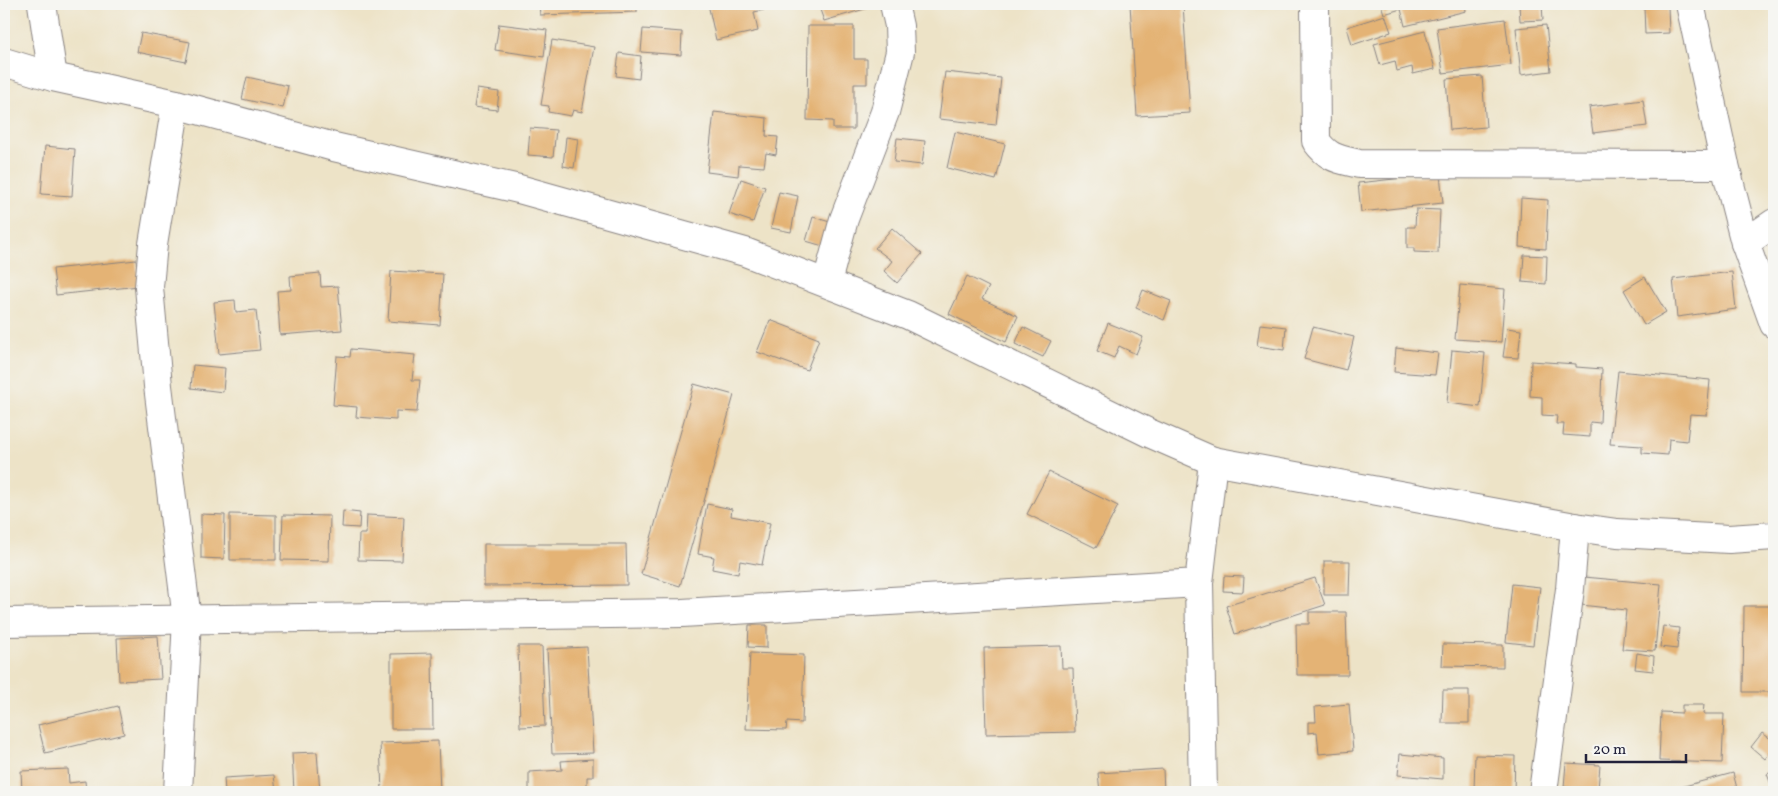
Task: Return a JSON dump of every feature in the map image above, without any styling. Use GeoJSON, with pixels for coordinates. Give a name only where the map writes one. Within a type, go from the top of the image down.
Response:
{"type":"FeatureCollection","features":[{"type":"Feature","properties":{"kind":"street"},"geometry":{"type":"LineString","coordinates":[[42,4],[54,77]]}},
{"type":"Feature","properties":{"kind":"street"},"geometry":{"type":"LineString","coordinates":[[827,282],[844,218],[886,112],[900,52],[899,26],[894,4]]}},
{"type":"Feature","properties":{"kind":"street"},"geometry":{"type":"LineString","coordinates":[[1315,4],[1316,142],[1324,152],[1332,157],[1359,164],[1725,165]]}},
{"type":"Feature","properties":{"kind":"street"},"geometry":{"type":"LineString","coordinates":[[1690,4],[1725,165],[1745,243],[1774,324]]}},
{"type":"Feature","properties":{"kind":"street"},"geometry":{"type":"LineString","coordinates":[[4,62],[54,77],[176,104],[334,146],[519,189],[745,252],[827,282],[908,315],[1149,434],[1213,461],[1617,533],[1729,539],[1774,536]]}},
{"type":"Feature","properties":{"kind":"street"},"geometry":{"type":"LineString","coordinates":[[176,104],[153,244],[149,287],[158,386],[186,619],[178,792]]}},
{"type":"Feature","properties":{"kind":"street"},"geometry":{"type":"LineString","coordinates":[[1745,243],[1774,224]]}},
{"type":"Feature","properties":{"kind":"street"},"geometry":{"type":"LineString","coordinates":[[1203,792],[1199,583],[1213,461]]}},
{"type":"Feature","properties":{"kind":"street"},"geometry":{"type":"LineString","coordinates":[[1544,792],[1576,527]]}},
{"type":"Feature","properties":{"kind":"street"},"geometry":{"type":"LineString","coordinates":[[4,622],[682,613],[1199,583]]}},
{"type":"Feature","properties":{"kind":"building"},"geometry":{"type":"Polygon","coordinates":[[[539,4],[637,4],[637,12],[540,15],[539,4]]]}},
{"type":"Feature","properties":{"kind":"building"},"geometry":{"type":"Polygon","coordinates":[[[708,4],[763,4],[764,10],[754,12],[758,31],[716,40],[708,4]]]}},
{"type":"Feature","properties":{"kind":"building"},"geometry":{"type":"Polygon","coordinates":[[[818,4],[874,4],[875,6],[824,21],[818,4]]]}},
{"type":"Feature","properties":{"kind":"building"},"geometry":{"type":"Polygon","coordinates":[[[1130,4],[1183,4],[1190,113],[1137,116],[1130,4]]]}},
{"type":"Feature","properties":{"kind":"building"},"geometry":{"type":"Polygon","coordinates":[[[1381,4],[1465,4],[1466,11],[1405,26],[1401,9],[1384,14],[1381,4]]]}},
{"type":"Feature","properties":{"kind":"building"},"geometry":{"type":"Polygon","coordinates":[[[1519,4],[1542,4],[1543,20],[1520,21],[1519,4]]]}},
{"type":"Feature","properties":{"kind":"building"},"geometry":{"type":"Polygon","coordinates":[[[1668,6],[1669,33],[1645,34],[1644,7],[1668,6]]]}},
{"type":"Feature","properties":{"kind":"building"},"geometry":{"type":"Polygon","coordinates":[[[1385,15],[1391,32],[1352,45],[1347,27],[1385,15]]]}},
{"type":"Feature","properties":{"kind":"building"},"geometry":{"type":"Polygon","coordinates":[[[1505,19],[1511,65],[1443,73],[1437,28],[1505,19]]]}},
{"type":"Feature","properties":{"kind":"building"},"geometry":{"type":"Polygon","coordinates":[[[499,24],[547,30],[544,57],[495,50],[499,24]]]}},
{"type":"Feature","properties":{"kind":"building"},"geometry":{"type":"Polygon","coordinates":[[[1546,25],[1551,71],[1521,75],[1516,28],[1546,25]]]}},
{"type":"Feature","properties":{"kind":"building"},"geometry":{"type":"Polygon","coordinates":[[[808,26],[854,26],[854,59],[867,59],[867,84],[854,84],[854,129],[833,129],[833,121],[807,120],[808,26]]]}},
{"type":"Feature","properties":{"kind":"building"},"geometry":{"type":"Polygon","coordinates":[[[643,29],[682,32],[681,55],[641,52],[643,29]]]}},
{"type":"Feature","properties":{"kind":"building"},"geometry":{"type":"Polygon","coordinates":[[[1425,31],[1435,69],[1413,74],[1412,67],[1397,71],[1395,61],[1380,65],[1374,44],[1425,31]]]}},
{"type":"Feature","properties":{"kind":"building"},"geometry":{"type":"Polygon","coordinates":[[[141,33],[190,42],[186,62],[137,52],[141,33]]]}},
{"type":"Feature","properties":{"kind":"building"},"geometry":{"type":"Polygon","coordinates":[[[552,40],[594,47],[582,112],[573,110],[571,116],[548,112],[549,106],[541,105],[552,40]]]}},
{"type":"Feature","properties":{"kind":"building"},"geometry":{"type":"Polygon","coordinates":[[[619,53],[641,56],[639,79],[616,76],[619,53]]]}},
{"type":"Feature","properties":{"kind":"building"},"geometry":{"type":"Polygon","coordinates":[[[945,72],[1001,78],[996,125],[939,119],[945,72]]]}},
{"type":"Feature","properties":{"kind":"building"},"geometry":{"type":"Polygon","coordinates":[[[1482,76],[1486,127],[1450,130],[1446,79],[1482,76]]]}},
{"type":"Feature","properties":{"kind":"building"},"geometry":{"type":"Polygon","coordinates":[[[247,77],[288,86],[283,108],[242,99],[247,77]]]}},
{"type":"Feature","properties":{"kind":"building"},"geometry":{"type":"Polygon","coordinates":[[[477,89],[499,92],[497,110],[474,107],[477,89]]]}},
{"type":"Feature","properties":{"kind":"building"},"geometry":{"type":"Polygon","coordinates":[[[1643,100],[1647,126],[1593,133],[1589,107],[1643,100]]]}},
{"type":"Feature","properties":{"kind":"building"},"geometry":{"type":"Polygon","coordinates":[[[714,112],[767,118],[766,136],[778,137],[776,155],[766,153],[764,167],[739,165],[738,176],[707,172],[714,112]]]}},
{"type":"Feature","properties":{"kind":"building"},"geometry":{"type":"Polygon","coordinates":[[[4,128],[8,129],[5,145],[4,145],[4,128]]]}},
{"type":"Feature","properties":{"kind":"building"},"geometry":{"type":"Polygon","coordinates":[[[530,128],[556,130],[553,157],[528,155],[530,128]]]}},
{"type":"Feature","properties":{"kind":"building"},"geometry":{"type":"Polygon","coordinates":[[[955,132],[1005,144],[996,180],[947,168],[955,132]]]}},
{"type":"Feature","properties":{"kind":"building"},"geometry":{"type":"Polygon","coordinates":[[[566,137],[578,139],[574,168],[563,166],[566,137]]]}},
{"type":"Feature","properties":{"kind":"building"},"geometry":{"type":"Polygon","coordinates":[[[897,138],[925,141],[922,165],[894,162],[897,138]]]}},
{"type":"Feature","properties":{"kind":"building"},"geometry":{"type":"Polygon","coordinates":[[[45,146],[75,149],[72,196],[41,194],[45,146]]]}},
{"type":"Feature","properties":{"kind":"building"},"geometry":{"type":"Polygon","coordinates":[[[1440,174],[1443,203],[1361,212],[1358,183],[1440,174]]]}},
{"type":"Feature","properties":{"kind":"building"},"geometry":{"type":"Polygon","coordinates":[[[741,179],[765,187],[753,222],[729,214],[741,179]]]}},
{"type":"Feature","properties":{"kind":"building"},"geometry":{"type":"Polygon","coordinates":[[[779,192],[798,196],[791,232],[771,228],[779,192]]]}},
{"type":"Feature","properties":{"kind":"building"},"geometry":{"type":"Polygon","coordinates":[[[1521,198],[1548,200],[1546,249],[1519,247],[1521,198]]]}},
{"type":"Feature","properties":{"kind":"building"},"geometry":{"type":"Polygon","coordinates":[[[1416,209],[1440,210],[1438,253],[1414,252],[1414,248],[1407,248],[1407,227],[1415,227],[1416,209]]]}},
{"type":"Feature","properties":{"kind":"building"},"geometry":{"type":"Polygon","coordinates":[[[813,217],[830,222],[823,246],[806,241],[813,217]]]}},
{"type":"Feature","properties":{"kind":"building"},"geometry":{"type":"Polygon","coordinates":[[[892,228],[922,254],[897,283],[884,271],[892,261],[875,248],[892,228]]]}},
{"type":"Feature","properties":{"kind":"building"},"geometry":{"type":"Polygon","coordinates":[[[1524,255],[1547,256],[1546,284],[1522,282],[1524,255]]]}},
{"type":"Feature","properties":{"kind":"building"},"geometry":{"type":"Polygon","coordinates":[[[136,260],[139,286],[56,295],[53,269],[136,260]]]}},
{"type":"Feature","properties":{"kind":"building"},"geometry":{"type":"Polygon","coordinates":[[[391,271],[443,274],[440,325],[388,321],[391,271]]]}},
{"type":"Feature","properties":{"kind":"building"},"geometry":{"type":"Polygon","coordinates":[[[1732,272],[1736,309],[1677,317],[1673,279],[1732,272]]]}},
{"type":"Feature","properties":{"kind":"building"},"geometry":{"type":"Polygon","coordinates":[[[320,273],[321,287],[338,286],[342,330],[280,335],[277,291],[291,290],[290,276],[320,273]]]}},
{"type":"Feature","properties":{"kind":"building"},"geometry":{"type":"Polygon","coordinates":[[[967,276],[989,287],[982,299],[1018,316],[1006,342],[949,314],[967,276]]]}},
{"type":"Feature","properties":{"kind":"building"},"geometry":{"type":"Polygon","coordinates":[[[1645,277],[1666,312],[1644,325],[1624,290],[1645,277]]]}},
{"type":"Feature","properties":{"kind":"building"},"geometry":{"type":"Polygon","coordinates":[[[1460,285],[1505,289],[1501,342],[1455,339],[1460,285]]]}},
{"type":"Feature","properties":{"kind":"building"},"geometry":{"type":"Polygon","coordinates":[[[1143,290],[1171,301],[1164,320],[1136,308],[1143,290]]]}},
{"type":"Feature","properties":{"kind":"building"},"geometry":{"type":"Polygon","coordinates":[[[235,300],[236,312],[256,310],[260,350],[219,354],[214,302],[235,300]]]}},
{"type":"Feature","properties":{"kind":"building"},"geometry":{"type":"Polygon","coordinates":[[[770,320],[819,339],[807,370],[757,352],[770,320]]]}},
{"type":"Feature","properties":{"kind":"building"},"geometry":{"type":"Polygon","coordinates":[[[1108,323],[1143,337],[1136,354],[1119,346],[1114,358],[1097,351],[1108,323]]]}},
{"type":"Feature","properties":{"kind":"building"},"geometry":{"type":"Polygon","coordinates":[[[1260,324],[1286,327],[1284,350],[1257,346],[1260,324]]]}},
{"type":"Feature","properties":{"kind":"building"},"geometry":{"type":"Polygon","coordinates":[[[1023,327],[1051,341],[1043,357],[1015,344],[1023,327]]]}},
{"type":"Feature","properties":{"kind":"building"},"geometry":{"type":"Polygon","coordinates":[[[1313,327],[1354,337],[1346,370],[1304,359],[1313,327]]]}},
{"type":"Feature","properties":{"kind":"building"},"geometry":{"type":"Polygon","coordinates":[[[1507,328],[1521,330],[1518,358],[1503,357],[1507,328]]]}},
{"type":"Feature","properties":{"kind":"building"},"geometry":{"type":"Polygon","coordinates":[[[1396,348],[1438,353],[1435,375],[1394,372],[1396,348]]]}},
{"type":"Feature","properties":{"kind":"building"},"geometry":{"type":"Polygon","coordinates":[[[351,349],[415,355],[412,380],[420,380],[417,412],[396,411],[396,420],[356,417],[357,407],[333,405],[337,356],[350,357],[351,349]]]}},
{"type":"Feature","properties":{"kind":"building"},"geometry":{"type":"Polygon","coordinates":[[[1452,350],[1485,353],[1480,407],[1447,403],[1452,350]]]}},
{"type":"Feature","properties":{"kind":"building"},"geometry":{"type":"Polygon","coordinates":[[[1531,361],[1576,364],[1576,367],[1602,369],[1600,423],[1590,422],[1590,437],[1563,435],[1564,424],[1556,424],[1557,416],[1542,415],[1542,397],[1530,396],[1531,361]]]}},
{"type":"Feature","properties":{"kind":"building"},"geometry":{"type":"Polygon","coordinates":[[[193,365],[225,368],[223,392],[191,388],[193,365]]]}},
{"type":"Feature","properties":{"kind":"building"},"geometry":{"type":"Polygon","coordinates":[[[1618,371],[1710,380],[1707,415],[1690,414],[1687,441],[1669,439],[1668,455],[1642,453],[1642,446],[1610,444],[1618,371]]]}},
{"type":"Feature","properties":{"kind":"building"},"geometry":{"type":"Polygon","coordinates":[[[694,384],[734,395],[680,586],[641,574],[694,384]]]}},
{"type":"Feature","properties":{"kind":"building"},"geometry":{"type":"Polygon","coordinates":[[[1049,472],[1118,506],[1096,548],[1027,514],[1049,472]]]}},
{"type":"Feature","properties":{"kind":"building"},"geometry":{"type":"Polygon","coordinates":[[[707,504],[732,509],[731,516],[770,523],[762,565],[740,561],[738,574],[712,569],[714,557],[698,554],[707,504]]]}},
{"type":"Feature","properties":{"kind":"building"},"geometry":{"type":"Polygon","coordinates":[[[343,511],[360,513],[359,528],[342,527],[343,511]]]}},
{"type":"Feature","properties":{"kind":"building"},"geometry":{"type":"Polygon","coordinates":[[[201,514],[225,515],[224,559],[201,558],[201,514]]]}},
{"type":"Feature","properties":{"kind":"building"},"geometry":{"type":"Polygon","coordinates":[[[230,514],[276,515],[276,560],[230,560],[230,514]]]}},
{"type":"Feature","properties":{"kind":"building"},"geometry":{"type":"Polygon","coordinates":[[[283,515],[330,516],[329,561],[281,560],[283,515]]]}},
{"type":"Feature","properties":{"kind":"building"},"geometry":{"type":"Polygon","coordinates":[[[367,515],[404,517],[402,561],[358,560],[359,534],[366,534],[367,515]]]}},
{"type":"Feature","properties":{"kind":"building"},"geometry":{"type":"Polygon","coordinates":[[[484,544],[626,544],[627,585],[484,586],[484,544]]]}},
{"type":"Feature","properties":{"kind":"building"},"geometry":{"type":"Polygon","coordinates":[[[1324,561],[1350,561],[1349,595],[1324,595],[1324,561]]]}},
{"type":"Feature","properties":{"kind":"building"},"geometry":{"type":"Polygon","coordinates":[[[1224,576],[1244,577],[1243,592],[1223,591],[1224,576]]]}},
{"type":"Feature","properties":{"kind":"building"},"geometry":{"type":"Polygon","coordinates":[[[1584,577],[1661,584],[1655,651],[1622,649],[1626,610],[1581,605],[1584,577]]]}},
{"type":"Feature","properties":{"kind":"building"},"geometry":{"type":"Polygon","coordinates":[[[1315,578],[1325,605],[1235,634],[1226,606],[1315,578]]]}},
{"type":"Feature","properties":{"kind":"building"},"geometry":{"type":"Polygon","coordinates":[[[1512,584],[1540,587],[1533,645],[1506,642],[1512,584]]]}},
{"type":"Feature","properties":{"kind":"building"},"geometry":{"type":"Polygon","coordinates":[[[1744,606],[1774,606],[1774,692],[1743,692],[1744,606]]]}},
{"type":"Feature","properties":{"kind":"building"},"geometry":{"type":"Polygon","coordinates":[[[1309,612],[1346,612],[1348,675],[1297,675],[1296,624],[1309,624],[1309,612]]]}},
{"type":"Feature","properties":{"kind":"building"},"geometry":{"type":"Polygon","coordinates":[[[749,625],[767,625],[767,648],[748,647],[749,625]]]}},
{"type":"Feature","properties":{"kind":"building"},"geometry":{"type":"Polygon","coordinates":[[[1663,626],[1679,628],[1677,649],[1660,647],[1663,626]]]}},
{"type":"Feature","properties":{"kind":"building"},"geometry":{"type":"Polygon","coordinates":[[[158,636],[161,679],[119,681],[117,638],[158,636]]]}},
{"type":"Feature","properties":{"kind":"building"},"geometry":{"type":"Polygon","coordinates":[[[1443,644],[1503,645],[1503,667],[1442,666],[1443,644]]]}},
{"type":"Feature","properties":{"kind":"building"},"geometry":{"type":"Polygon","coordinates":[[[518,646],[542,646],[545,726],[520,727],[518,646]]]}},
{"type":"Feature","properties":{"kind":"building"},"geometry":{"type":"Polygon","coordinates":[[[1061,646],[1062,668],[1073,668],[1075,732],[986,734],[984,648],[1061,646]]]}},
{"type":"Feature","properties":{"kind":"building"},"geometry":{"type":"Polygon","coordinates":[[[587,647],[593,753],[552,754],[547,649],[587,647]]]}},
{"type":"Feature","properties":{"kind":"building"},"geometry":{"type":"Polygon","coordinates":[[[432,653],[433,729],[391,729],[391,654],[432,653]]]}},
{"type":"Feature","properties":{"kind":"building"},"geometry":{"type":"Polygon","coordinates":[[[750,653],[804,655],[802,723],[787,722],[786,730],[746,729],[750,653]]]}},
{"type":"Feature","properties":{"kind":"building"},"geometry":{"type":"Polygon","coordinates":[[[1637,653],[1654,656],[1653,671],[1635,669],[1637,653]]]}},
{"type":"Feature","properties":{"kind":"building"},"geometry":{"type":"Polygon","coordinates":[[[1443,690],[1469,690],[1469,723],[1442,723],[1443,690]]]}},
{"type":"Feature","properties":{"kind":"building"},"geometry":{"type":"Polygon","coordinates":[[[1349,704],[1353,751],[1319,754],[1317,732],[1308,733],[1308,722],[1316,722],[1315,707],[1349,704]]]}},
{"type":"Feature","properties":{"kind":"building"},"geometry":{"type":"Polygon","coordinates":[[[1682,705],[1704,705],[1703,714],[1724,714],[1722,763],[1659,761],[1661,712],[1682,713],[1682,705]]]}},
{"type":"Feature","properties":{"kind":"building"},"geometry":{"type":"Polygon","coordinates":[[[118,706],[124,734],[45,753],[38,725],[118,706]]]}},
{"type":"Feature","properties":{"kind":"building"},"geometry":{"type":"Polygon","coordinates":[[[1762,733],[1774,741],[1774,747],[1765,759],[1751,747],[1762,733]]]}},
{"type":"Feature","properties":{"kind":"building"},"geometry":{"type":"Polygon","coordinates":[[[438,741],[440,792],[382,792],[380,743],[438,741]]]}},
{"type":"Feature","properties":{"kind":"building"},"geometry":{"type":"Polygon","coordinates":[[[317,752],[320,792],[294,792],[292,753],[317,752]]]}},
{"type":"Feature","properties":{"kind":"building"},"geometry":{"type":"Polygon","coordinates":[[[1400,754],[1443,758],[1443,779],[1398,775],[1400,754]]]}},
{"type":"Feature","properties":{"kind":"building"},"geometry":{"type":"Polygon","coordinates":[[[1475,755],[1515,756],[1514,792],[1474,792],[1475,755]]]}},
{"type":"Feature","properties":{"kind":"building"},"geometry":{"type":"Polygon","coordinates":[[[593,759],[593,777],[587,777],[587,792],[529,792],[529,772],[562,770],[561,761],[593,759]]]}},
{"type":"Feature","properties":{"kind":"building"},"geometry":{"type":"Polygon","coordinates":[[[1566,763],[1600,765],[1598,789],[1564,787],[1566,763]]]}},
{"type":"Feature","properties":{"kind":"building"},"geometry":{"type":"Polygon","coordinates":[[[68,769],[69,783],[85,781],[86,792],[22,792],[21,771],[68,769]]]}},
{"type":"Feature","properties":{"kind":"building"},"geometry":{"type":"Polygon","coordinates":[[[1163,769],[1164,792],[1100,792],[1098,773],[1163,769]]]}},
{"type":"Feature","properties":{"kind":"building"},"geometry":{"type":"Polygon","coordinates":[[[1774,771],[1774,792],[1767,774],[1774,771]]]}},
{"type":"Feature","properties":{"kind":"building"},"geometry":{"type":"Polygon","coordinates":[[[1733,773],[1738,792],[1662,792],[1733,773]]]}},
{"type":"Feature","properties":{"kind":"building"},"geometry":{"type":"Polygon","coordinates":[[[274,775],[276,792],[225,792],[224,778],[274,775]]]}}]}
